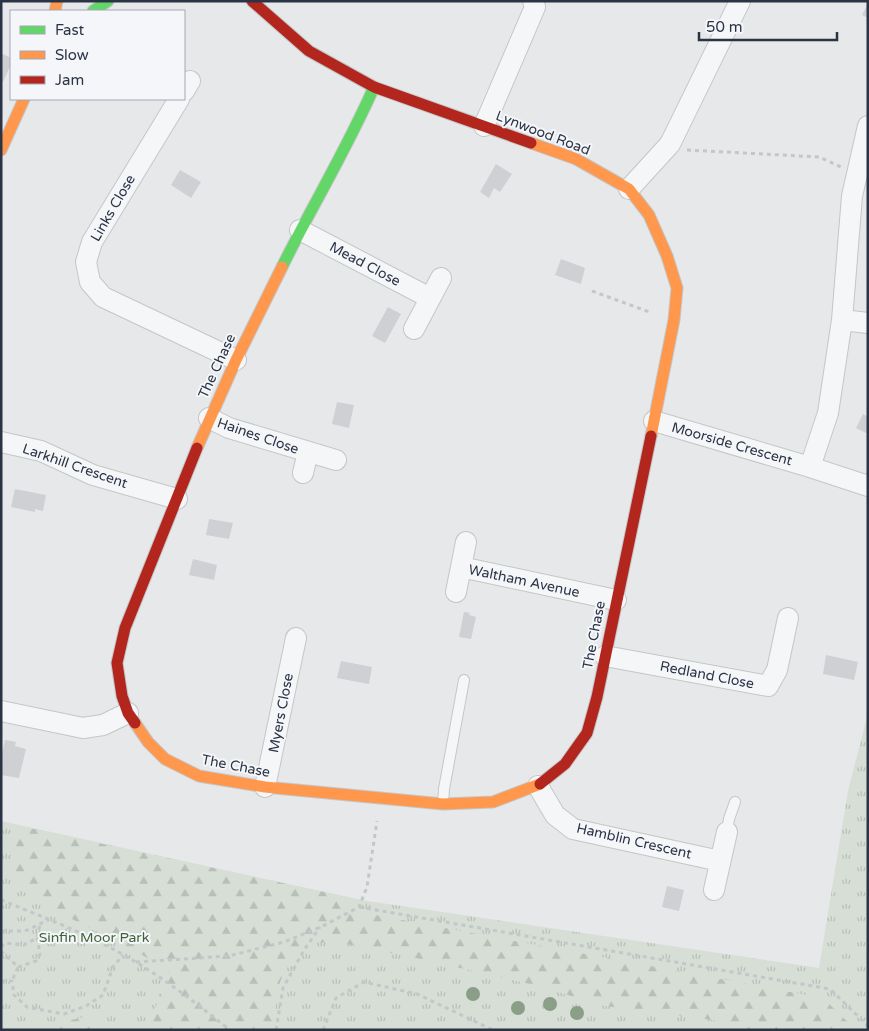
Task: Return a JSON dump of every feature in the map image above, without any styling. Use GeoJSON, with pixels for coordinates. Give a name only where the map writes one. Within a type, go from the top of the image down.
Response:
{"type":"FeatureCollection","features":[{"type":"Feature","properties":{"kind":"street"},"geometry":{"type":"LineString","coordinates":[[94,10],[108,1]]}},
{"type":"Feature","properties":{"kind":"street","name":"Lynwood Road"},"geometry":{"type":"LineString","coordinates":[[252,1],[308,51],[374,88],[576,159],[629,189],[650,215],[667,256],[677,288],[674,320],[659,399]]}},
{"type":"Feature","properties":{"kind":"street"},"geometry":{"type":"LineString","coordinates":[[484,126],[532,15],[535,6],[532,1]]}},
{"type":"Feature","properties":{"kind":"street"},"geometry":{"type":"LineString","coordinates":[[629,189],[670,144],[740,1]]}},
{"type":"Feature","properties":{"kind":"street","name":"The Chase"},"geometry":{"type":"LineString","coordinates":[[374,88],[356,126],[300,230],[209,418],[125,628],[117,663],[122,696],[128,713],[148,742],[165,759],[199,776],[265,787],[443,804],[493,802],[538,786],[566,764],[587,734],[597,697],[659,399]]}},
{"type":"Feature","properties":{"kind":"street"},"geometry":{"type":"LineString","coordinates":[[1,150],[24,100]]}},
{"type":"Feature","properties":{"kind":"street","name":"Links Close"},"geometry":{"type":"LineString","coordinates":[[178,100],[92,242],[86,262],[90,282],[102,297],[236,360]]}},
{"type":"Feature","properties":{"kind":"street","name":"Moorside Crescent"},"geometry":{"type":"LineString","coordinates":[[810,467],[828,413],[842,320],[852,196],[867,128]]}},
{"type":"Feature","properties":{"kind":"street","name":"Mead Close"},"geometry":{"type":"LineString","coordinates":[[300,230],[430,298]]}},
{"type":"Feature","properties":{"kind":"street"},"geometry":{"type":"LineString","coordinates":[[414,328],[441,278]]}},
{"type":"Feature","properties":{"kind":"street"},"geometry":{"type":"LineString","coordinates":[[842,320],[868,323]]}},
{"type":"Feature","properties":{"kind":"street","name":"Haines Close"},"geometry":{"type":"LineString","coordinates":[[209,418],[229,428],[336,460]]}},
{"type":"Feature","properties":{"kind":"street","name":"Moorside Crescent"},"geometry":{"type":"LineString","coordinates":[[654,422],[810,467],[868,486]]}},
{"type":"Feature","properties":{"kind":"street","name":"Larkhill Crescent"},"geometry":{"type":"LineString","coordinates":[[1,442],[41,451],[93,475],[177,499]]}},
{"type":"Feature","properties":{"kind":"street","name":"Haines Close"},"geometry":{"type":"LineString","coordinates":[[303,473],[308,452]]}},
{"type":"Feature","properties":{"kind":"street","name":"Waltham Avenue"},"geometry":{"type":"LineString","coordinates":[[456,592],[466,542]]}},
{"type":"Feature","properties":{"kind":"street","name":"Waltham Avenue"},"geometry":{"type":"LineString","coordinates":[[462,567],[616,600]]}},
{"type":"Feature","properties":{"kind":"street","name":"Redland Close"},"geometry":{"type":"LineString","coordinates":[[605,656],[768,686],[777,670],[788,618]]}},
{"type":"Feature","properties":{"kind":"street","name":"Myers Close"},"geometry":{"type":"LineString","coordinates":[[265,787],[296,638]]}},
{"type":"Feature","properties":{"kind":"street"},"geometry":{"type":"LineString","coordinates":[[1,711],[83,728],[103,725],[128,713]]}},
{"type":"Feature","properties":{"kind":"street","name":"Hamblin Crescent"},"geometry":{"type":"LineString","coordinates":[[538,786],[555,815],[573,829],[720,861]]}},
{"type":"Feature","properties":{"kind":"street"},"geometry":{"type":"LineString","coordinates":[[714,890],[727,832]]}},
{"type":"Feature","properties":{"kind":"lane"},"geometry":{"type":"LineString","coordinates":[[443,804],[444,789],[464,680]]}},
{"type":"Feature","properties":{"kind":"lane"},"geometry":{"type":"LineString","coordinates":[[727,832],[735,802]]}},
{"type":"Feature","properties":{"kind":"path"},"geometry":{"type":"LineString","coordinates":[[670,144],[683,150],[819,157],[844,168],[858,171]]}},
{"type":"Feature","properties":{"kind":"path"},"geometry":{"type":"LineString","coordinates":[[592,291],[674,320]]}},
{"type":"Feature","properties":{"kind":"path"},"geometry":{"type":"LineString","coordinates":[[359,907],[367,888],[381,798]]}},
{"type":"Feature","properties":{"kind":"path"},"geometry":{"type":"LineString","coordinates":[[1,900],[48,919],[136,962],[178,990],[230,1030]]}},
{"type":"Feature","properties":{"kind":"path"},"geometry":{"type":"LineString","coordinates":[[136,962],[229,956],[284,942],[320,927],[359,907],[830,989],[868,1026]]}},
{"type":"Feature","properties":{"kind":"path"},"geometry":{"type":"LineString","coordinates":[[1,932],[25,931],[48,919]]}},
{"type":"Feature","properties":{"kind":"path"},"geometry":{"type":"LineString","coordinates":[[40,924],[37,938],[40,954],[36,961],[18,967],[12,981],[14,995],[27,1006],[64,1014],[86,1006],[103,995],[113,966],[123,955]]}},
{"type":"Feature","properties":{"kind":"path"},"geometry":{"type":"LineString","coordinates":[[276,1030],[283,988],[304,950],[320,927]]}},
{"type":"Feature","properties":{"kind":"path"},"geometry":{"type":"LineString","coordinates":[[1,947],[5,942],[24,945],[37,938]]}},
{"type":"Feature","properties":{"kind":"path"},"geometry":{"type":"LineString","coordinates":[[1,951],[18,967]]}},
{"type":"Feature","properties":{"kind":"path"},"geometry":{"type":"LineString","coordinates":[[1,981],[12,981]]}},
{"type":"Feature","properties":{"kind":"path"},"geometry":{"type":"LineString","coordinates":[[323,1030],[336,998],[364,982],[417,994],[494,1030]]}},
{"type":"Feature","properties":{"kind":"green space","name":"Sinfin Moor Park"},"geometry":{"type":"Polygon","coordinates":[[[868,713],[868,1030],[1,1030],[1,821],[361,900],[819,968],[848,791],[868,713]]]}},
{"type":"Feature","properties":{"kind":"green space"},"geometry":{"type":"Polygon","coordinates":[[[20,826],[361,900],[348,910],[823,998],[856,1030],[738,1030],[720,1021],[598,1005],[547,988],[342,943],[305,942],[291,958],[278,986],[273,1030],[149,1030],[160,993],[172,973],[134,950],[46,906],[10,880],[20,826]]]}},
{"type":"Feature","properties":{"kind":"green space"},"geometry":{"type":"Polygon","coordinates":[[[97,1015],[90,1030],[46,1030],[50,1024],[97,1015]]]}},
{"type":"Feature","properties":{"kind":"building"},"geometry":{"type":"Polygon","coordinates":[[[868,3],[868,18],[862,15],[868,3]]]}},
{"type":"Feature","properties":{"kind":"building"},"geometry":{"type":"Polygon","coordinates":[[[1,53],[10,58],[10,66],[3,82],[1,81],[1,53]]]}},
{"type":"Feature","properties":{"kind":"building"},"geometry":{"type":"Polygon","coordinates":[[[496,164],[512,174],[500,192],[494,188],[489,198],[480,192],[496,164]]]}},
{"type":"Feature","properties":{"kind":"building"},"geometry":{"type":"Polygon","coordinates":[[[180,170],[201,182],[191,198],[171,185],[180,170]]]}},
{"type":"Feature","properties":{"kind":"building"},"geometry":{"type":"Polygon","coordinates":[[[561,259],[585,268],[581,284],[555,275],[561,259]]]}},
{"type":"Feature","properties":{"kind":"building"},"geometry":{"type":"Polygon","coordinates":[[[388,307],[401,314],[385,343],[372,336],[388,307]]]}},
{"type":"Feature","properties":{"kind":"building"},"geometry":{"type":"Polygon","coordinates":[[[337,402],[354,405],[349,428],[332,424],[337,402]]]}},
{"type":"Feature","properties":{"kind":"building"},"geometry":{"type":"Polygon","coordinates":[[[863,414],[868,417],[868,434],[856,428],[863,414]]]}},
{"type":"Feature","properties":{"kind":"building"},"geometry":{"type":"Polygon","coordinates":[[[15,489],[46,495],[43,511],[35,509],[35,512],[11,507],[15,489]]]}},
{"type":"Feature","properties":{"kind":"building"},"geometry":{"type":"Polygon","coordinates":[[[209,519],[233,523],[229,539],[206,535],[209,519]]]}},
{"type":"Feature","properties":{"kind":"building"},"geometry":{"type":"Polygon","coordinates":[[[193,559],[217,565],[214,580],[189,575],[193,559]]]}},
{"type":"Feature","properties":{"kind":"building"},"geometry":{"type":"Polygon","coordinates":[[[464,612],[476,617],[471,639],[459,637],[464,612]]]}},
{"type":"Feature","properties":{"kind":"building"},"geometry":{"type":"Polygon","coordinates":[[[826,655],[858,662],[854,680],[823,674],[826,655]]]}},
{"type":"Feature","properties":{"kind":"building"},"geometry":{"type":"Polygon","coordinates":[[[341,661],[372,667],[369,684],[337,678],[341,661]]]}},
{"type":"Feature","properties":{"kind":"building"},"geometry":{"type":"Polygon","coordinates":[[[5,740],[16,742],[15,746],[26,749],[19,778],[1,775],[1,758],[5,740]]]}},
{"type":"Feature","properties":{"kind":"building"},"geometry":{"type":"Polygon","coordinates":[[[667,886],[684,890],[679,911],[662,907],[667,886]]]}},
{"type":"Feature","properties":{"kind":"traffic: fast"},"geometry":{"type":"LineString","coordinates":[[94,10],[108,1]]}},
{"type":"Feature","properties":{"kind":"traffic: fast"},"geometry":{"type":"LineString","coordinates":[[282,267],[374,87]]}},
{"type":"Feature","properties":{"kind":"traffic: slow"},"geometry":{"type":"LineString","coordinates":[[55,10],[57,1]]}},
{"type":"Feature","properties":{"kind":"traffic: slow"},"geometry":{"type":"LineString","coordinates":[[1,150],[24,100]]}},
{"type":"Feature","properties":{"kind":"traffic: slow"},"geometry":{"type":"LineString","coordinates":[[531,143],[576,159],[629,189],[649,215],[667,256],[677,288],[674,320],[651,436]]}},
{"type":"Feature","properties":{"kind":"traffic: slow"},"geometry":{"type":"LineString","coordinates":[[197,448],[236,360],[282,267]]}},
{"type":"Feature","properties":{"kind":"traffic: slow"},"geometry":{"type":"LineString","coordinates":[[135,723],[148,742],[165,759],[199,776],[265,787],[443,804],[493,802],[540,784]]}},
{"type":"Feature","properties":{"kind":"traffic: jam"},"geometry":{"type":"LineString","coordinates":[[252,1],[309,51],[374,87],[531,143]]}},
{"type":"Feature","properties":{"kind":"traffic: jam"},"geometry":{"type":"LineString","coordinates":[[540,784],[565,764],[587,733],[597,697],[651,436]]}},
{"type":"Feature","properties":{"kind":"traffic: jam"},"geometry":{"type":"LineString","coordinates":[[135,723],[128,713],[122,696],[117,663],[125,628],[197,448]]}}]}
